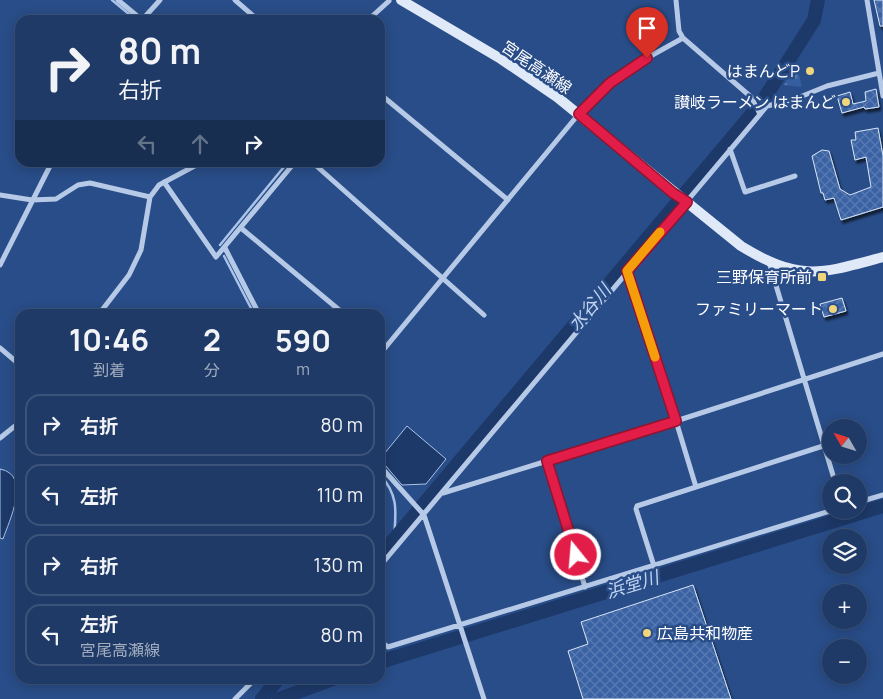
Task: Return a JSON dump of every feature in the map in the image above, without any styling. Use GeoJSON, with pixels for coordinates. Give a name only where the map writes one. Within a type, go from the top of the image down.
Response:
{"type":"FeatureCollection","features":[{"type":"Feature","properties":{"kind":"main road","name":"宮尾高瀬線"},"geometry":{"type":"LineString","coordinates":[[401,0],[501,59],[579,114],[673,193],[686,201],[741,246],[769,262],[801,272],[819,273],[842,269],[883,257]]}},
{"type":"Feature","properties":{"kind":"street"},"geometry":{"type":"LineString","coordinates":[[118,0],[136,15]]}},
{"type":"Feature","properties":{"kind":"street"},"geometry":{"type":"LineString","coordinates":[[146,15],[160,0]]}},
{"type":"Feature","properties":{"kind":"street"},"geometry":{"type":"LineString","coordinates":[[235,0],[252,15]]}},
{"type":"Feature","properties":{"kind":"street"},"geometry":{"type":"LineString","coordinates":[[676,0],[679,31],[683,38],[751,97],[760,114]]}},
{"type":"Feature","properties":{"kind":"street"},"geometry":{"type":"LineString","coordinates":[[867,0],[881,70],[883,96]]}},
{"type":"Feature","properties":{"kind":"street"},"geometry":{"type":"LineString","coordinates":[[374,15],[389,1]]}},
{"type":"Feature","properties":{"kind":"street"},"geometry":{"type":"LineString","coordinates":[[386,348],[579,114],[610,83],[647,58],[683,38]]}},
{"type":"Feature","properties":{"kind":"street"},"geometry":{"type":"LineString","coordinates":[[385,560],[767,106],[795,99],[827,86],[881,70]]}},
{"type":"Feature","properties":{"kind":"street"},"geometry":{"type":"LineString","coordinates":[[385,98],[508,200]]}},
{"type":"Feature","properties":{"kind":"street"},"geometry":{"type":"LineString","coordinates":[[730,149],[745,192],[795,176]]}},
{"type":"Feature","properties":{"kind":"street"},"geometry":{"type":"LineString","coordinates":[[0,265],[49,167]]}},
{"type":"Feature","properties":{"kind":"street"},"geometry":{"type":"LineString","coordinates":[[103,309],[129,275],[141,250],[150,198],[164,182],[192,167]]}},
{"type":"Feature","properties":{"kind":"street"},"geometry":{"type":"LineString","coordinates":[[164,182],[216,257],[291,167]]}},
{"type":"Feature","properties":{"kind":"street"},"geometry":{"type":"LineString","coordinates":[[318,167],[484,315]]}},
{"type":"Feature","properties":{"kind":"street"},"geometry":{"type":"LineString","coordinates":[[0,196],[32,200],[56,199],[78,185],[90,183],[150,198]]}},
{"type":"Feature","properties":{"kind":"street"},"geometry":{"type":"LineString","coordinates":[[241,228],[338,309]]}},
{"type":"Feature","properties":{"kind":"street"},"geometry":{"type":"LineString","coordinates":[[225,248],[256,309]]}},
{"type":"Feature","properties":{"kind":"street"},"geometry":{"type":"LineString","coordinates":[[769,262],[822,443]]}},
{"type":"Feature","properties":{"kind":"street"},"geometry":{"type":"LineString","coordinates":[[627,271],[696,487]]}},
{"type":"Feature","properties":{"kind":"street"},"geometry":{"type":"LineString","coordinates":[[0,348],[15,360]]}},
{"type":"Feature","properties":{"kind":"street"},"geometry":{"type":"LineString","coordinates":[[441,494],[883,354]]}},
{"type":"Feature","properties":{"kind":"street"},"geometry":{"type":"LineString","coordinates":[[0,438],[15,426]]}},
{"type":"Feature","properties":{"kind":"street"},"geometry":{"type":"LineString","coordinates":[[654,566],[636,509],[637,506],[822,446]]}},
{"type":"Feature","properties":{"kind":"street"},"geometry":{"type":"LineString","coordinates":[[547,461],[585,587]]}},
{"type":"Feature","properties":{"kind":"street"},"geometry":{"type":"LineString","coordinates":[[385,472],[423,514],[484,699]]}},
{"type":"Feature","properties":{"kind":"street"},"geometry":{"type":"LineString","coordinates":[[867,500],[883,495]]}},
{"type":"Feature","properties":{"kind":"street"},"geometry":{"type":"LineString","coordinates":[[385,645],[388,647],[460,627],[822,513]]}},
{"type":"Feature","properties":{"kind":"street"},"geometry":{"type":"LineString","coordinates":[[235,699],[250,684]]}},
{"type":"Feature","properties":{"kind":"green space"},"geometry":{"type":"Polygon","coordinates":[[[796,62],[802,87],[784,85],[796,62]]]}},
{"type":"Feature","properties":{"kind":"shaded area"},"geometry":{"type":"Polygon","coordinates":[[[407,426],[446,459],[426,484],[402,485],[385,465],[385,453],[407,426]]]}},
{"type":"Feature","properties":{"kind":"shaded area"},"geometry":{"type":"Polygon","coordinates":[[[0,469],[10,473],[15,480],[15,504],[3,539],[0,538],[0,469]]]}},
{"type":"Feature","properties":{"kind":"building"},"geometry":{"type":"Polygon","coordinates":[[[874,0],[883,0],[883,26],[880,26],[874,0]]]}},
{"type":"Feature","properties":{"kind":"building"},"geometry":{"type":"Polygon","coordinates":[[[876,89],[879,107],[865,109],[864,107],[842,113],[837,96],[850,92],[853,104],[866,101],[865,92],[876,89]]]}},
{"type":"Feature","properties":{"kind":"building"},"geometry":{"type":"Polygon","coordinates":[[[878,128],[883,156],[883,207],[841,220],[834,198],[825,200],[823,193],[821,193],[812,156],[822,150],[829,151],[840,189],[850,195],[871,187],[866,157],[855,160],[851,140],[856,140],[855,132],[878,128]]]}},
{"type":"Feature","properties":{"kind":"building","name":"ファミリーマート"},"geometry":{"type":"Polygon","coordinates":[[[842,298],[846,311],[824,317],[820,304],[842,298]]]}},
{"type":"Feature","properties":{"kind":"building","name":"広島共和物産"},"geometry":{"type":"Polygon","coordinates":[[[693,585],[731,699],[583,699],[568,651],[588,644],[581,622],[693,585]]]}},
{"type":"Feature","properties":{"kind":"waterway"},"geometry":{"type":"LineString","coordinates":[[112,0],[130,15]]}},
{"type":"Feature","properties":{"kind":"waterway","name":"水谷川"},"geometry":{"type":"LineString","coordinates":[[385,550],[762,102],[814,20],[818,0]]}},
{"type":"Feature","properties":{"kind":"waterway"},"geometry":{"type":"LineString","coordinates":[[220,245],[284,167]]}},
{"type":"Feature","properties":{"kind":"waterway"},"geometry":{"type":"LineString","coordinates":[[224,256],[251,309]]}},
{"type":"Feature","properties":{"kind":"waterway"},"geometry":{"type":"LineString","coordinates":[[385,481],[395,504],[394,539]]}},
{"type":"Feature","properties":{"kind":"waterway","name":"浜堂川"},"geometry":{"type":"LineString","coordinates":[[385,660],[883,506]]}},
{"type":"Feature","properties":{"kind":"waterway","name":"水谷川"},"geometry":{"type":"LineString","coordinates":[[262,699],[274,684]]}},
{"type":"Feature","properties":{"kind":"waterway","name":"浜堂川"},"geometry":{"type":"LineString","coordinates":[[279,699],[320,684]]}},
{"type":"Feature","properties":{"kind":"slow traffic"},"geometry":{"type":"LineString","coordinates":[[655,357],[627,271],[660,232]]}},
{"type":"Feature","properties":{"kind":"place","name":"はまんどP"},"geometry":{"type":"Point","coordinates":[810,71]}},
{"type":"Feature","properties":{"kind":"place","name":"讃岐ラーメン はまんど"},"geometry":{"type":"Point","coordinates":[846,102]}},
{"type":"Feature","properties":{"kind":"place","name":"三野保育所前"},"geometry":{"type":"Point","coordinates":[822,277]}},
{"type":"Feature","properties":{"kind":"place","name":"ファミリーマート"},"geometry":{"type":"Point","coordinates":[833,309]}},
{"type":"Feature","properties":{"kind":"place","name":"広島共和物産"},"geometry":{"type":"Point","coordinates":[647,633]}},
{"type":"Feature","properties":{"kind":"route"},"geometry":{"type":"LineString","coordinates":[[576,555],[547,461],[676,421],[627,271],[676,212],[687,202],[673,193],[579,114],[610,83],[647,58]]}}]}
